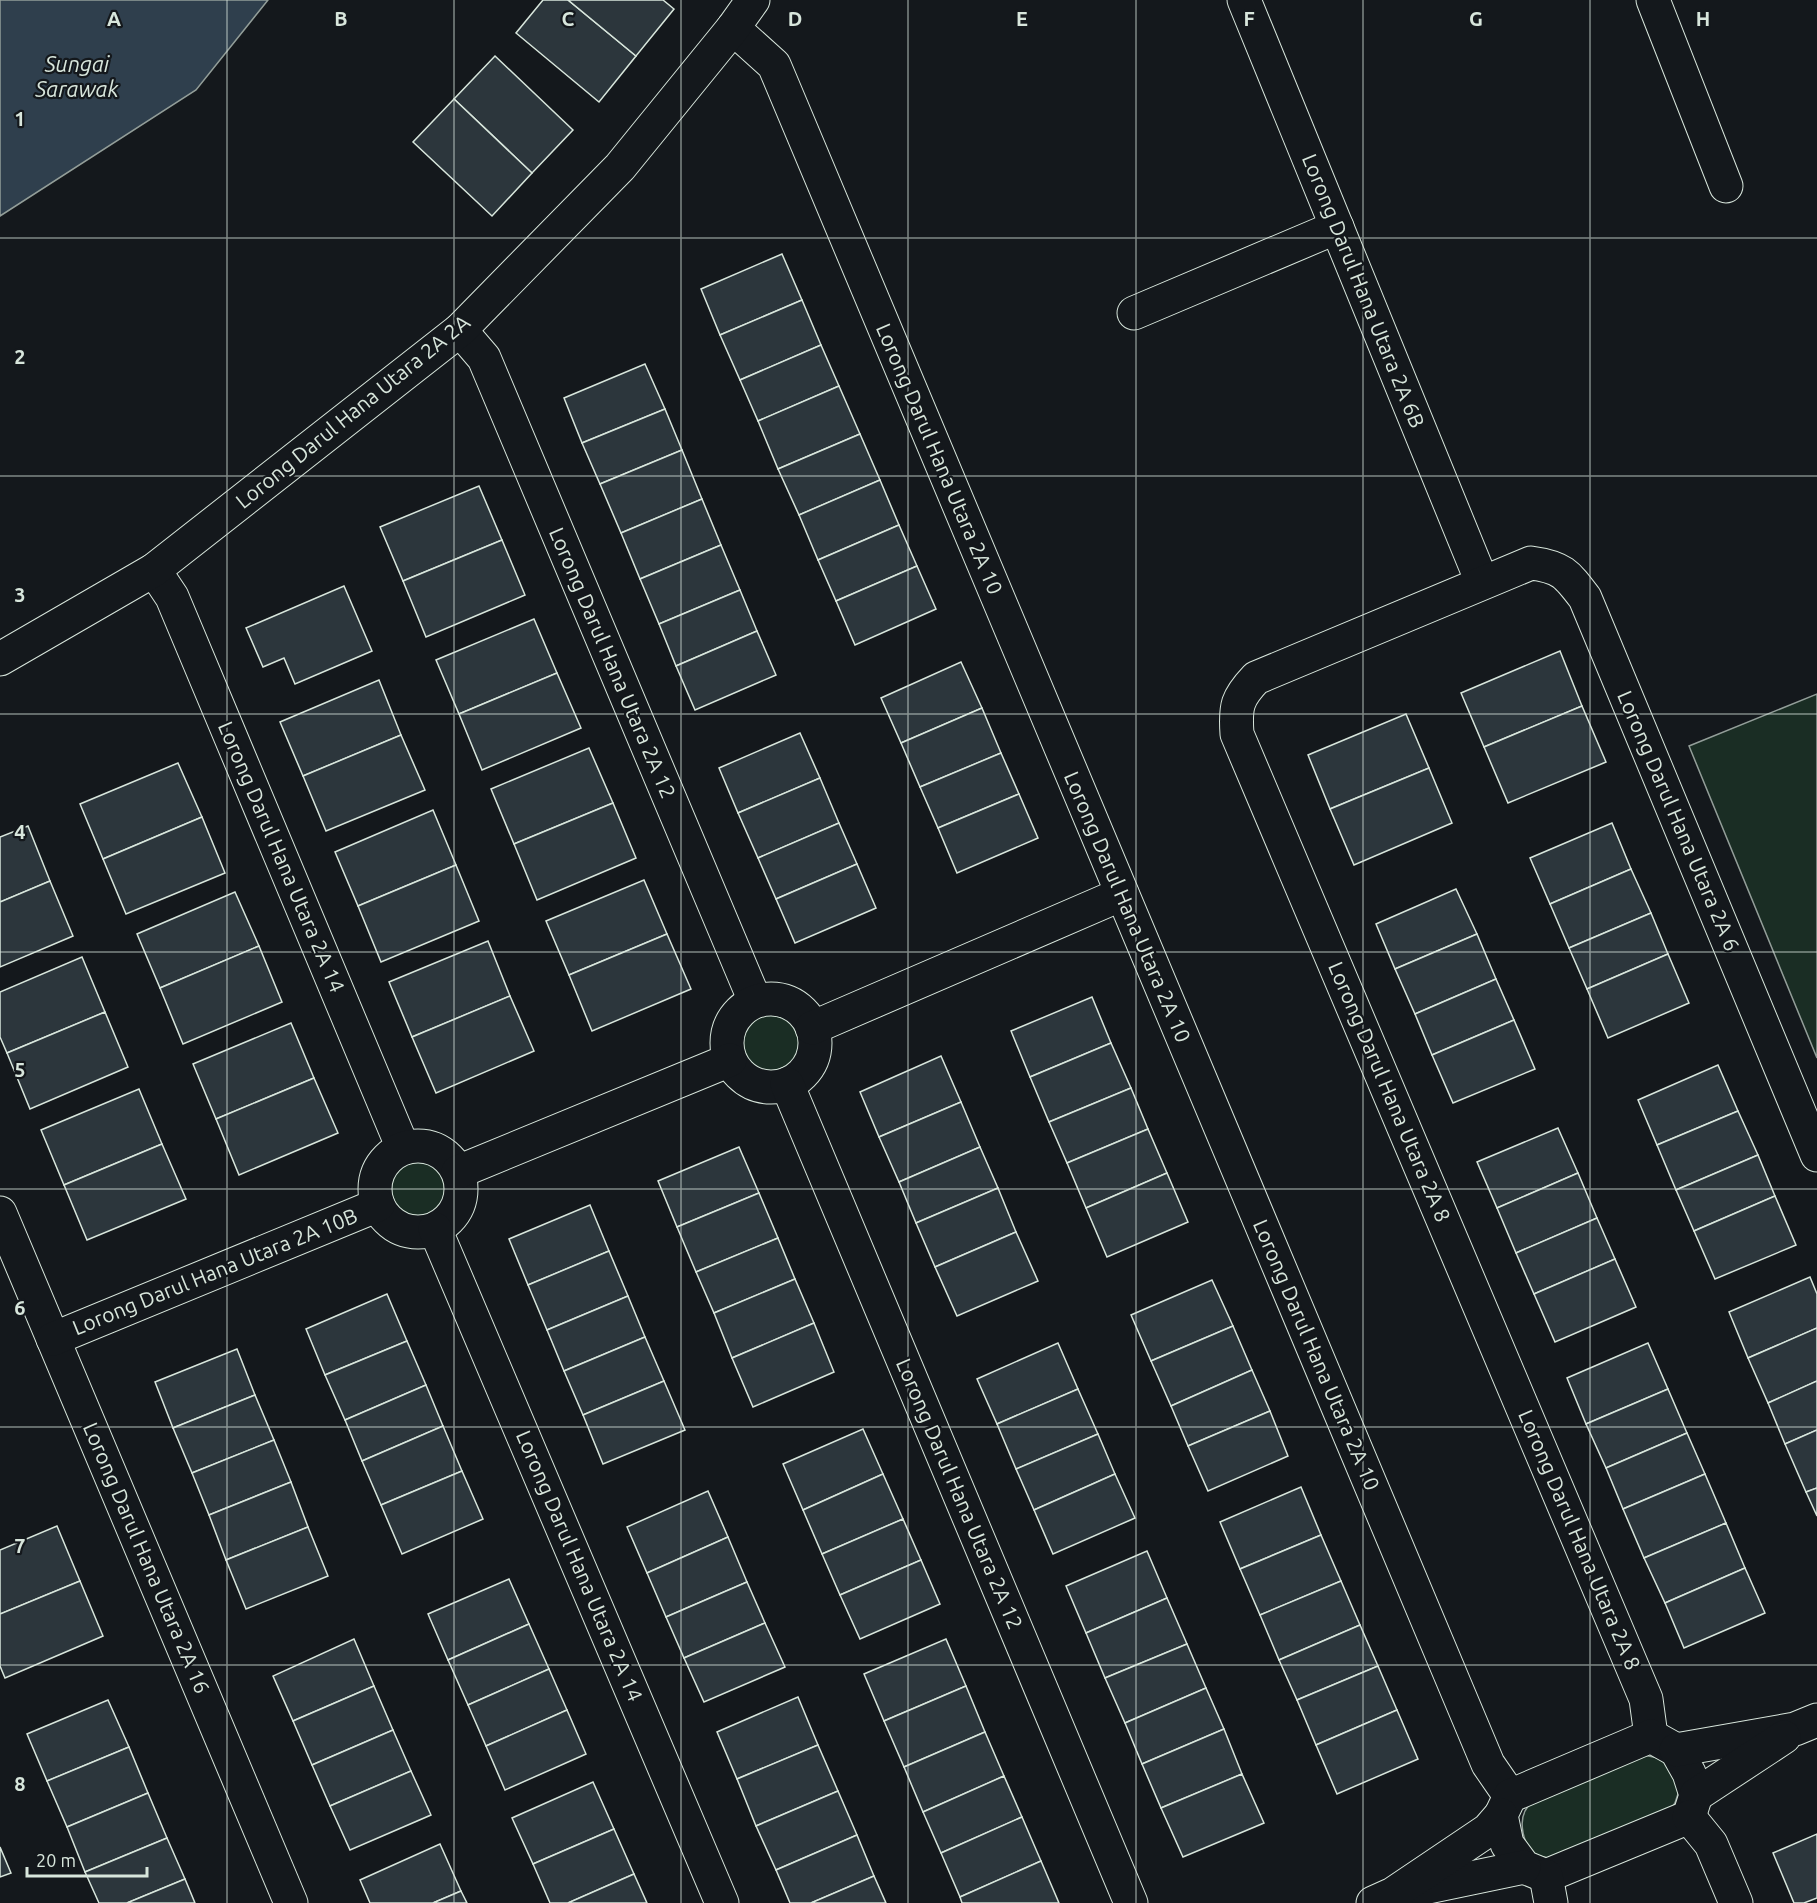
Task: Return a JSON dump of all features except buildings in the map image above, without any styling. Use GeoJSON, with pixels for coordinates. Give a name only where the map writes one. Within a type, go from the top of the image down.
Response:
{"type":"FeatureCollection","features":[{"type":"Feature","properties":{"kind":"street","name":"Lorong Darul Hana Utara 2A 2A"},"geometry":{"type":"LineString","coordinates":[[0,659],[154,570],[459,330],[620,167],[753,0]]}},
{"type":"Feature","properties":{"kind":"street","name":"Lorong Darul Hana Utara 2A 6B"},"geometry":{"type":"LineString","coordinates":[[1244,0],[1482,582]]}},
{"type":"Feature","properties":{"kind":"street"},"geometry":{"type":"LineString","coordinates":[[1653,0],[1726,186]]}},
{"type":"Feature","properties":{"kind":"street","name":"Lorong Darul Hana Utara 2A 10"},"geometry":{"type":"LineString","coordinates":[[733,28],[774,65],[1506,1805]]}},
{"type":"Feature","properties":{"kind":"street"},"geometry":{"type":"LineString","coordinates":[[1134,313],[1337,227]]}},
{"type":"Feature","properties":{"kind":"street","name":"Lorong Darul Hana Utara 2A 12"},"geometry":{"type":"LineString","coordinates":[[459,330],[484,358],[755,1001]]}},
{"type":"Feature","properties":{"kind":"street","name":"Lorong Darul Hana Utara 2A 6"},"geometry":{"type":"LineString","coordinates":[[1482,582],[1531,563],[1551,566],[1569,577],[1585,598],[1817,1155]]}},
{"type":"Feature","properties":{"kind":"street","name":"Lorong Darul Hana Utara 2A 14"},"geometry":{"type":"LineString","coordinates":[[154,570],[172,597],[404,1148]]}},
{"type":"Feature","properties":{"kind":"street","name":"Lorong Darul Hana Utara 2A 8"},"geometry":{"type":"LineString","coordinates":[[1482,582],[1256,678],[1242,694],[1236,715],[1237,734],[1663,1743]]}},
{"type":"Feature","properties":{"kind":"street"},"geometry":{"type":"LineString","coordinates":[[812,1028],[1122,894]]}},
{"type":"Feature","properties":{"kind":"street"},"geometry":{"type":"LineString","coordinates":[[770,999],[784,1002],[802,1013],[812,1028],[814,1044],[812,1059],[806,1071],[787,1084],[765,1087],[750,1082],[739,1073],[730,1060],[727,1046],[728,1031],[734,1017],[755,1001],[770,999]]}},
{"type":"Feature","properties":{"kind":"street"},"geometry":{"type":"LineString","coordinates":[[458,1172],[730,1060]]}},
{"type":"Feature","properties":{"kind":"street","name":"Lorong Darul Hana Utara 2A 12"},"geometry":{"type":"LineString","coordinates":[[787,1084],[1131,1903]]}},
{"type":"Feature","properties":{"kind":"street"},"geometry":{"type":"LineString","coordinates":[[419,1145],[433,1148],[446,1155],[458,1172],[461,1194],[457,1208],[449,1220],[435,1229],[409,1232],[396,1226],[385,1217],[378,1205],[374,1191],[376,1177],[382,1164],[392,1154],[404,1148],[419,1145]]}},
{"type":"Feature","properties":{"kind":"street","name":"Lorong Darul Hana Utara 2A 10B"},"geometry":{"type":"LineString","coordinates":[[53,1339],[378,1205]]}},
{"type":"Feature","properties":{"kind":"street","name":"Lorong Darul Hana Utara 2A 16"},"geometry":{"type":"LineString","coordinates":[[0,1213],[291,1903]]}},
{"type":"Feature","properties":{"kind":"street","name":"Lorong Darul Hana Utara 2A 14"},"geometry":{"type":"LineString","coordinates":[[435,1229],[723,1903]]}},
{"type":"Feature","properties":{"kind":"street"},"geometry":{"type":"LineString","coordinates":[[1383,1899],[1488,1830],[1506,1805],[1663,1743],[1806,1725]]}},
{"type":"Feature","properties":{"kind":"street"},"geometry":{"type":"LineString","coordinates":[[1383,1899],[1540,1882],[1692,1806],[1806,1725]]}},
{"type":"Feature","properties":{"kind":"street"},"geometry":{"type":"LineString","coordinates":[[1663,1743],[1689,1773],[1692,1806],[1736,1903]]}},
{"type":"Feature","properties":{"kind":"street"},"geometry":{"type":"LineString","coordinates":[[1506,1805],[1507,1844],[1540,1882]]}},
{"type":"Feature","properties":{"kind":"green space"},"geometry":{"type":"Polygon","coordinates":[[[1817,694],[1817,1058],[1689,746],[1817,694]]]}},
{"type":"Feature","properties":{"kind":"green space"},"geometry":{"type":"Polygon","coordinates":[[[764,1011],[776,1011],[793,1020],[800,1031],[802,1043],[800,1055],[793,1066],[776,1075],[764,1075],[752,1070],[743,1061],[738,1049],[738,1037],[743,1025],[752,1016],[764,1011]]]}},
{"type":"Feature","properties":{"kind":"green space"},"geometry":{"type":"Polygon","coordinates":[[[418,1157],[430,1159],[441,1166],[448,1177],[450,1189],[448,1201],[441,1212],[430,1219],[418,1221],[406,1219],[395,1212],[388,1201],[386,1189],[388,1177],[395,1166],[406,1159],[418,1157]]]}},
{"type":"Feature","properties":{"kind":"green space"},"geometry":{"type":"Polygon","coordinates":[[[1644,1755],[1658,1758],[1669,1766],[1679,1791],[1668,1814],[1558,1859],[1539,1856],[1530,1849],[1525,1839],[1522,1821],[1525,1811],[1534,1799],[1644,1755]]]}},
{"type":"Feature","properties":{"kind":"water","name":"Sungai Sarawak"},"geometry":{"type":"Polygon","coordinates":[[[0,0],[268,0],[196,90],[0,216],[0,0]]]}}]}
